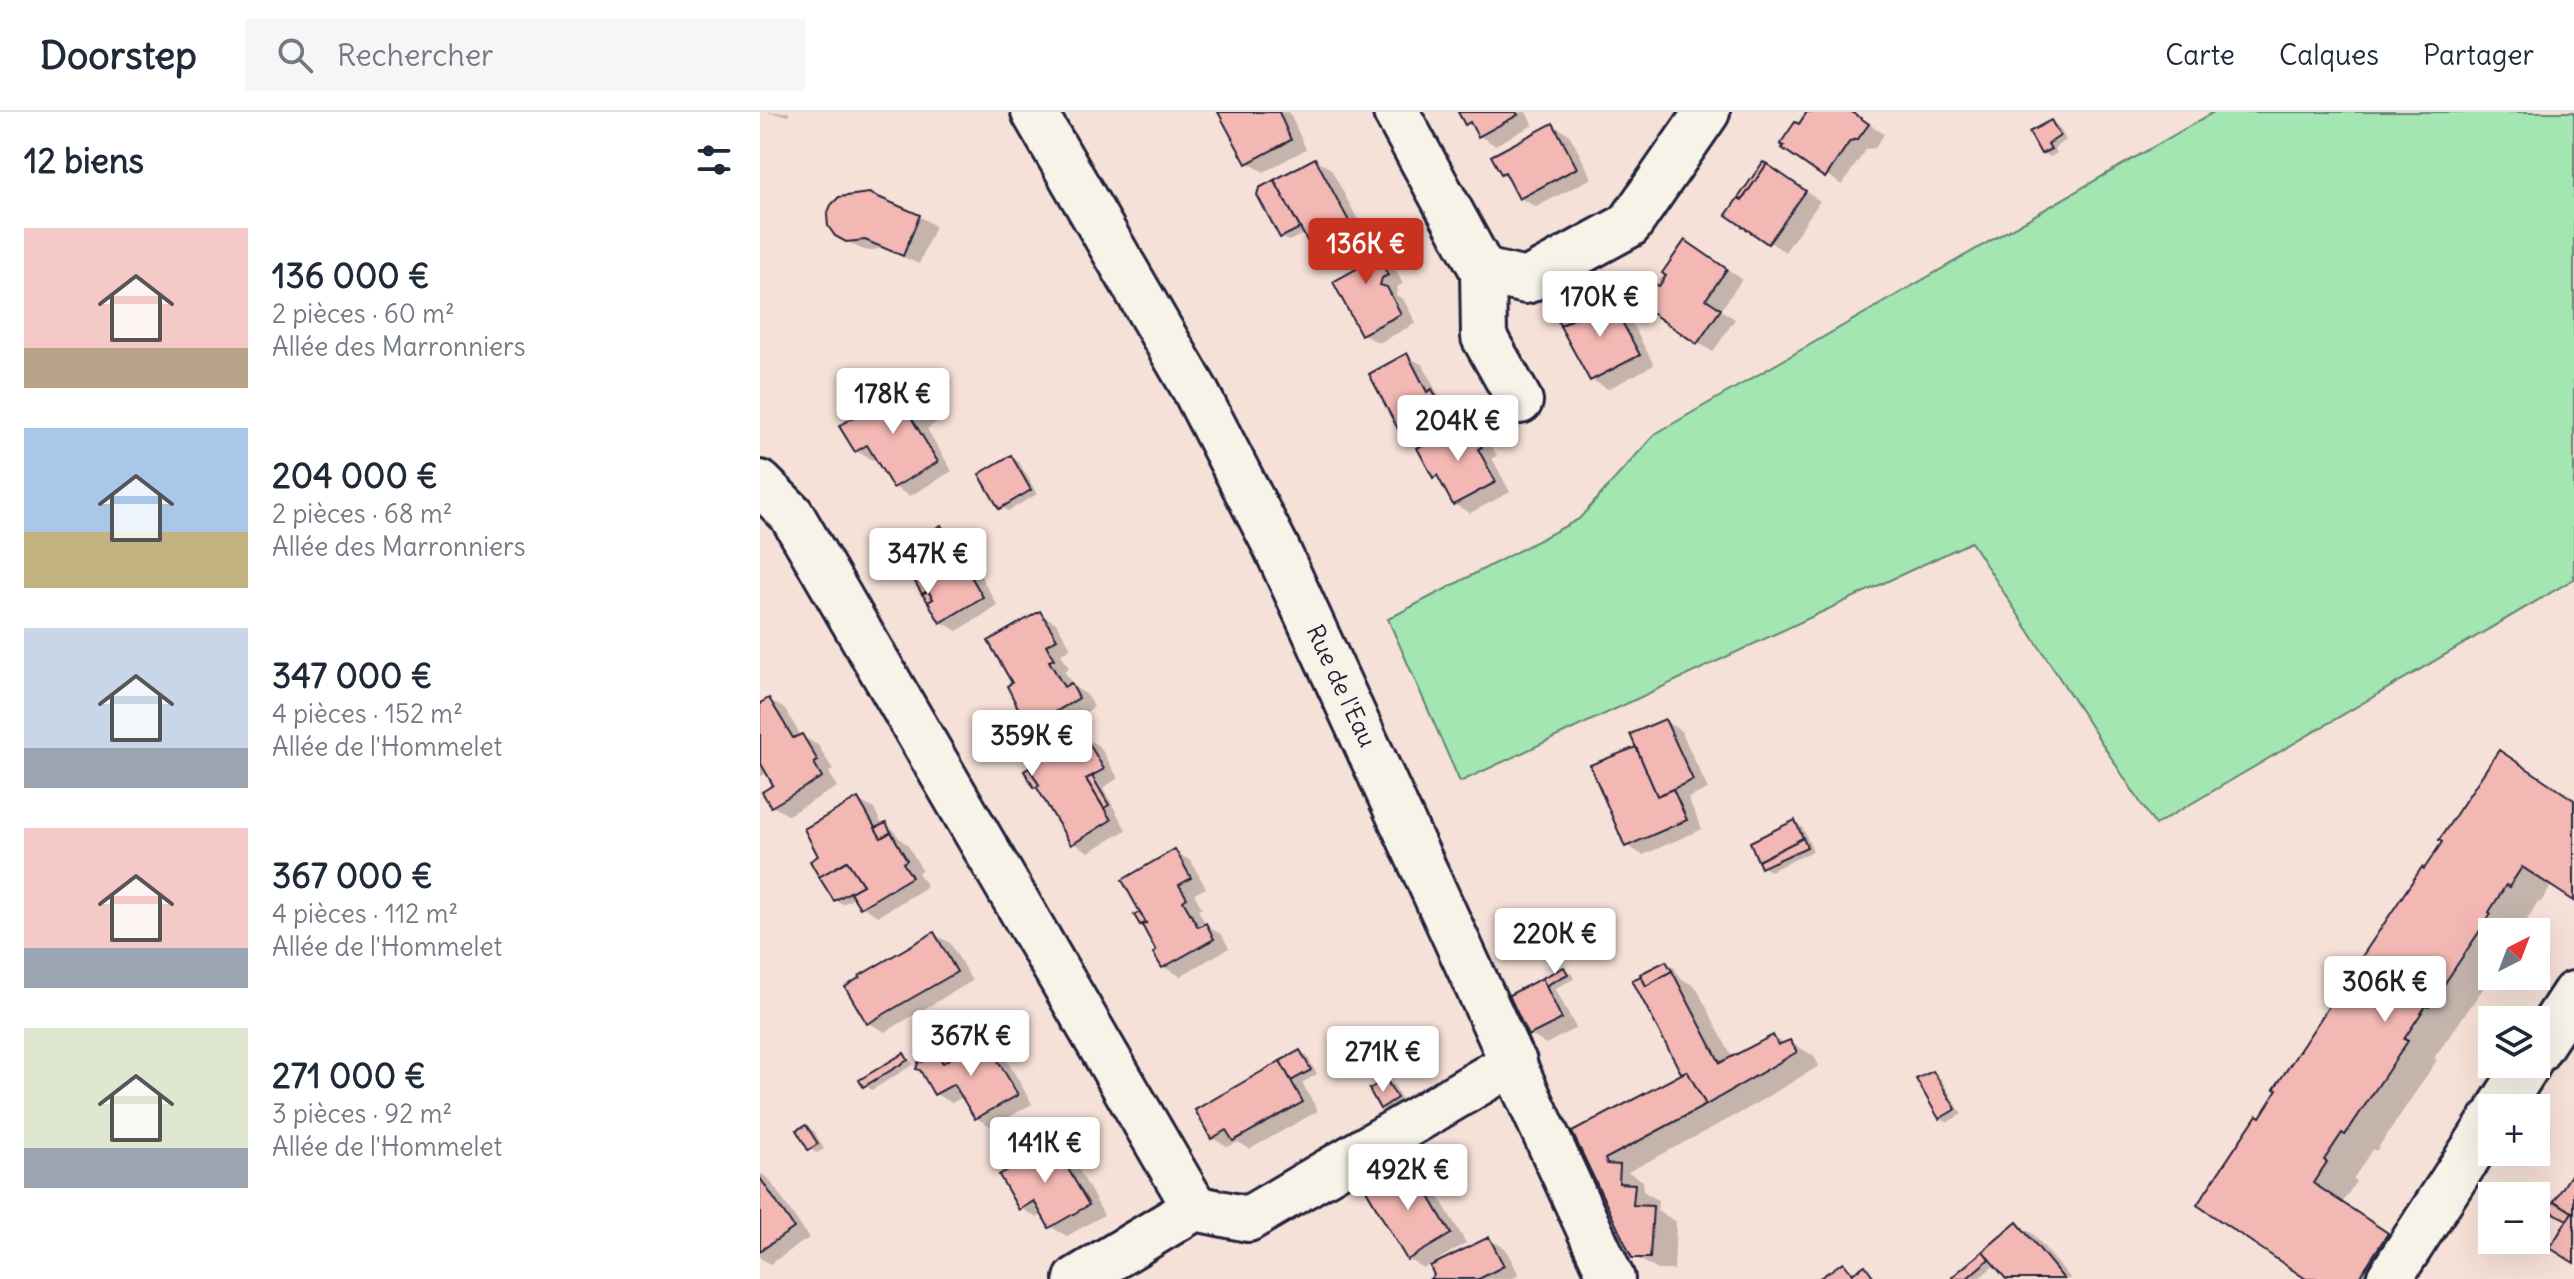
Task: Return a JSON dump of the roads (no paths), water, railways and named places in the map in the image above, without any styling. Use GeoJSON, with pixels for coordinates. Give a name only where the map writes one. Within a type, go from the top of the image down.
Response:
{"type":"FeatureCollection","features":[{"type":"Feature","properties":{"kind":"street","name":"Rue de l'Eau"},"geometry":{"type":"LineString","coordinates":[[1034,112],[1142,295],[1237,469],[1314,628],[1612,1279]]}},
{"type":"Feature","properties":{"kind":"street"},"geometry":{"type":"LineString","coordinates":[[1396,112],[1483,271],[1484,337],[1520,401]]}},
{"type":"Feature","properties":{"kind":"street"},"geometry":{"type":"LineString","coordinates":[[1483,271],[1526,281],[1629,225],[1707,112]]}},
{"type":"Feature","properties":{"kind":"street"},"geometry":{"type":"LineString","coordinates":[[760,483],[791,514],[1195,1208]]}},
{"type":"Feature","properties":{"kind":"street"},"geometry":{"type":"LineString","coordinates":[[2550,1031],[2574,994]]}},
{"type":"Feature","properties":{"kind":"street"},"geometry":{"type":"LineString","coordinates":[[1077,1279],[1195,1208],[1248,1219],[1514,1062]]}},
{"type":"Feature","properties":{"kind":"street"},"geometry":{"type":"LineString","coordinates":[[2389,1279],[2478,1142]]}}]}
